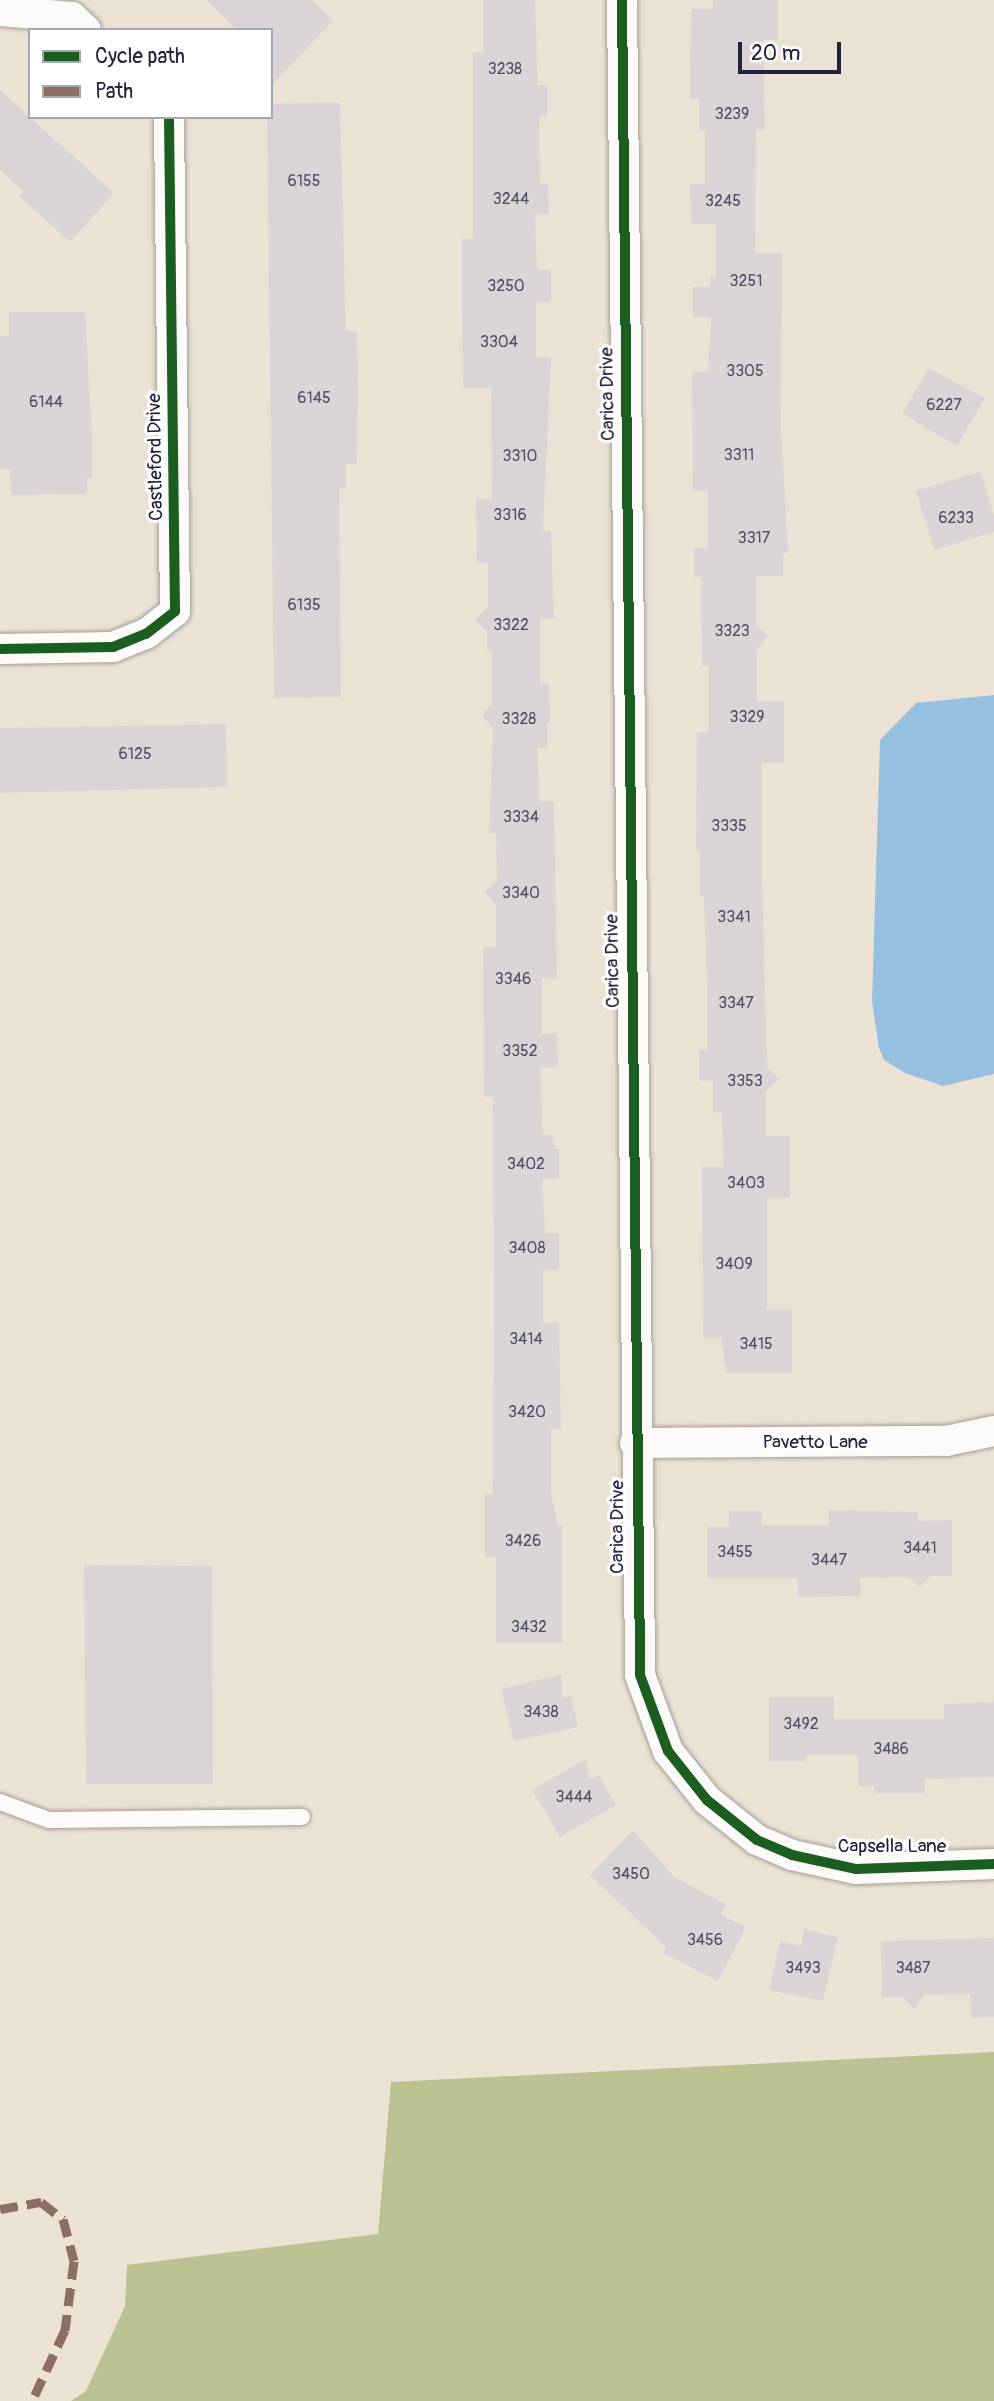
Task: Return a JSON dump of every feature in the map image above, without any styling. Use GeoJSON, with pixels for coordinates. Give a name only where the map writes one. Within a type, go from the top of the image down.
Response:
{"type":"FeatureCollection","features":[{"type":"Feature","properties":{"kind":"street","name":"Carica Drive"},"geometry":{"type":"LineString","coordinates":[[622,0],[637,1647],[652,1717],[668,1751],[707,1800],[757,1840],[792,1855]]}},
{"type":"Feature","properties":{"kind":"street"},"geometry":{"type":"LineString","coordinates":[[0,10],[79,23]]}},
{"type":"Feature","properties":{"kind":"street","name":"Castleford Drive"},"geometry":{"type":"LineString","coordinates":[[0,649],[113,647],[146,634],[175,611],[169,119]]}},
{"type":"Feature","properties":{"kind":"street","name":"Pavetto Lane"},"geometry":{"type":"LineString","coordinates":[[635,1443],[946,1441],[994,1431]]}},
{"type":"Feature","properties":{"kind":"street","name":"Capsella Lane"},"geometry":{"type":"LineString","coordinates":[[792,1855],[856,1869],[994,1864]]}},
{"type":"Feature","properties":{"kind":"lane"},"geometry":{"type":"LineString","coordinates":[[0,1802],[49,1820],[302,1817]]}},
{"type":"Feature","properties":{"kind":"green space"},"geometry":{"type":"Polygon","coordinates":[[[994,2052],[994,2401],[71,2401],[86,2391],[125,2306],[127,2265],[378,2234],[391,2082],[994,2052]]]}},
{"type":"Feature","properties":{"kind":"water"},"geometry":{"type":"Polygon","coordinates":[[[994,695],[994,1074],[943,1086],[905,1073],[884,1060],[879,1048],[872,1001],[880,740],[916,703],[994,695]]]}},
{"type":"Feature","properties":{"kind":"building"},"geometry":{"type":"Polygon","coordinates":[[[206,0],[312,0],[333,21],[273,84],[273,28],[235,28],[206,0]]]}},
{"type":"Feature","properties":{"kind":"building"},"geometry":{"type":"Polygon","coordinates":[[[483,0],[535,0],[538,85],[547,85],[547,116],[539,117],[540,184],[548,184],[549,214],[535,214],[537,270],[551,270],[551,302],[536,302],[536,357],[551,357],[543,531],[551,531],[554,619],[540,619],[540,683],[549,683],[550,722],[547,722],[547,748],[538,748],[539,801],[554,801],[557,979],[542,978],[542,1034],[557,1033],[558,1067],[541,1068],[542,1126],[544,1135],[553,1135],[554,1149],[559,1149],[559,1179],[542,1179],[545,1233],[559,1233],[559,1270],[543,1270],[543,1323],[559,1323],[561,1429],[551,1429],[551,1494],[558,1525],[562,1525],[562,1643],[496,1643],[496,1557],[485,1557],[485,1494],[493,1494],[494,1302],[493,1097],[484,1097],[483,947],[496,947],[496,904],[485,892],[497,880],[496,833],[489,833],[493,729],[482,715],[492,703],[492,652],[487,652],[487,632],[475,619],[488,607],[488,563],[477,563],[476,499],[492,499],[491,388],[463,388],[462,302],[462,239],[473,239],[473,52],[483,52],[483,0]]]}},
{"type":"Feature","properties":{"kind":"building"},"geometry":{"type":"Polygon","coordinates":[[[713,0],[778,0],[778,40],[763,40],[765,130],[756,130],[755,253],[782,253],[781,428],[788,553],[783,553],[783,576],[756,576],[756,625],[768,636],[757,650],[757,701],[784,701],[784,763],[762,763],[767,1067],[779,1079],[766,1092],[766,1136],[790,1136],[790,1198],[767,1198],[767,1310],[792,1310],[792,1373],[726,1373],[721,1338],[703,1338],[702,1167],[723,1167],[722,1112],[713,1113],[713,1080],[699,1081],[699,1050],[707,1050],[707,983],[704,896],[700,896],[700,852],[696,852],[697,732],[709,732],[709,666],[702,666],[701,577],[694,577],[694,548],[708,548],[708,491],[693,491],[692,372],[708,372],[711,317],[693,317],[693,287],[710,286],[710,276],[716,275],[716,224],[691,224],[690,184],[705,184],[705,131],[699,131],[699,99],[690,99],[690,69],[691,9],[713,9],[713,0]]]}},
{"type":"Feature","properties":{"kind":"building"},"geometry":{"type":"Polygon","coordinates":[[[0,90],[28,115],[28,119],[32,119],[114,193],[70,242],[19,196],[23,191],[0,170],[0,90]]]}},
{"type":"Feature","properties":{"kind":"building"},"geometry":{"type":"Polygon","coordinates":[[[273,104],[340,104],[346,331],[357,331],[358,377],[357,464],[346,464],[346,488],[339,488],[341,697],[274,698],[267,119],[273,119],[273,104]]]}},
{"type":"Feature","properties":{"kind":"building"},"geometry":{"type":"Polygon","coordinates":[[[9,312],[85,312],[92,434],[92,478],[87,478],[87,494],[11,495],[10,469],[0,469],[0,336],[9,336],[9,312]]]}},
{"type":"Feature","properties":{"kind":"building"},"geometry":{"type":"Polygon","coordinates":[[[929,368],[985,398],[957,446],[902,413],[929,368]]]}},
{"type":"Feature","properties":{"kind":"building"},"geometry":{"type":"Polygon","coordinates":[[[981,471],[994,516],[994,532],[934,550],[916,491],[981,471]]]}},
{"type":"Feature","properties":{"kind":"building"},"geometry":{"type":"Polygon","coordinates":[[[226,724],[227,787],[0,793],[0,728],[226,724]]]}},
{"type":"Feature","properties":{"kind":"building"},"geometry":{"type":"Polygon","coordinates":[[[829,1510],[918,1512],[918,1521],[952,1520],[952,1576],[931,1576],[920,1587],[909,1577],[860,1578],[861,1596],[798,1597],[798,1578],[707,1578],[707,1527],[729,1527],[729,1511],[762,1511],[762,1525],[829,1525],[829,1510]]]}},
{"type":"Feature","properties":{"kind":"building"},"geometry":{"type":"Polygon","coordinates":[[[84,1565],[212,1566],[213,1784],[86,1784],[84,1565]]]}},
{"type":"Feature","properties":{"kind":"building"},"geometry":{"type":"Polygon","coordinates":[[[562,1674],[562,1698],[571,1696],[578,1727],[514,1741],[501,1689],[562,1674]]]}},
{"type":"Feature","properties":{"kind":"building"},"geometry":{"type":"Polygon","coordinates":[[[769,1697],[834,1697],[834,1719],[944,1719],[944,1704],[994,1702],[994,1777],[925,1779],[925,1793],[874,1793],[874,1786],[858,1786],[858,1755],[806,1755],[806,1761],[769,1761],[769,1697]]]}},
{"type":"Feature","properties":{"kind":"building"},"geometry":{"type":"Polygon","coordinates":[[[585,1759],[590,1780],[599,1775],[616,1805],[560,1837],[532,1790],[585,1759]]]}},
{"type":"Feature","properties":{"kind":"building"},"geometry":{"type":"Polygon","coordinates":[[[633,1830],[674,1877],[726,1904],[721,1915],[746,1927],[718,1981],[663,1953],[666,1947],[590,1875],[633,1830]]]}},
{"type":"Feature","properties":{"kind":"building"},"geometry":{"type":"Polygon","coordinates":[[[804,1929],[838,1937],[823,2001],[769,1990],[780,1941],[801,1946],[804,1929]]]}},
{"type":"Feature","properties":{"kind":"building"},"geometry":{"type":"Polygon","coordinates":[[[994,1938],[994,2017],[971,2018],[970,1994],[924,1995],[914,2009],[903,1997],[882,1997],[881,1941],[994,1938]]]}},
{"type":"Feature","properties":{"kind":"marked path"},"geometry":{"type":"LineString","coordinates":[[0,2209],[41,2202],[63,2219],[74,2261],[65,2330],[32,2401]]}},
{"type":"Feature","properties":{"kind":"cycle path"},"geometry":{"type":"LineString","coordinates":[[622,0],[640,1675],[668,1751],[707,1800],[757,1840],[792,1855],[856,1869],[994,1864]]}},
{"type":"Feature","properties":{"kind":"cycle path"},"geometry":{"type":"LineString","coordinates":[[0,649],[113,647],[146,634],[175,611],[169,119]]}}]}
